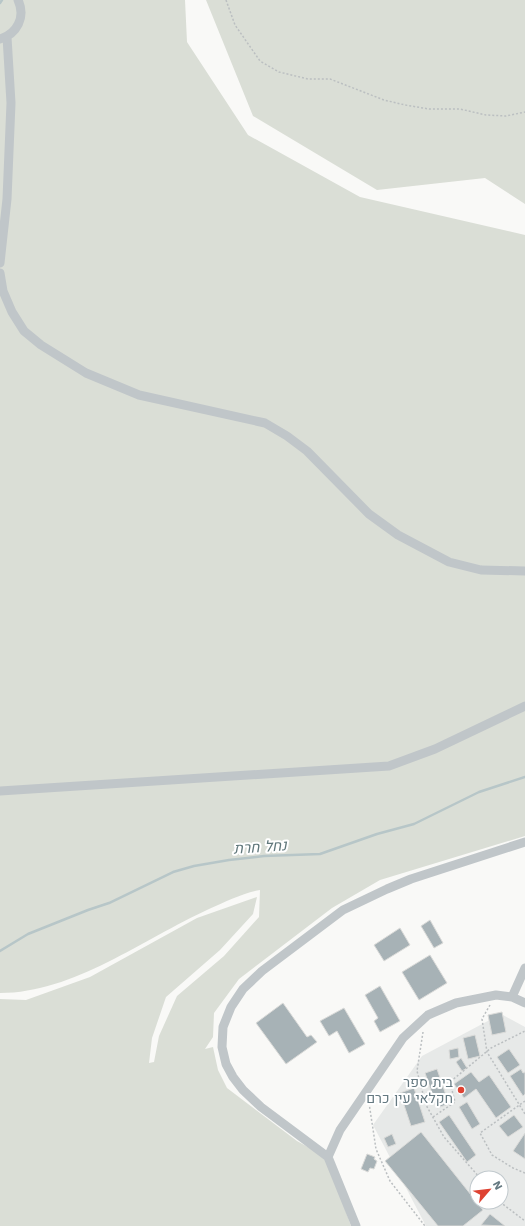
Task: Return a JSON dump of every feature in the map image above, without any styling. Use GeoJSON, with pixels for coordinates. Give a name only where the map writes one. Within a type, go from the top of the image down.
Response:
{"type":"FeatureCollection","features":[{"type":"Feature","properties":{"kind":"street"},"geometry":{"type":"LineString","coordinates":[[0,263],[7,199],[11,103],[3,38],[14,32],[19,24],[21,15],[18,0]]}},
{"type":"Feature","properties":{"kind":"street"},"geometry":{"type":"LineString","coordinates":[[0,273],[3,292],[12,312],[24,331],[41,345],[86,373],[139,395],[265,423],[287,436],[306,452],[369,514],[398,535],[449,562],[481,570],[525,571]]}},
{"type":"Feature","properties":{"kind":"street"},"geometry":{"type":"LineString","coordinates":[[0,791],[389,766],[435,749],[525,706]]}},
{"type":"Feature","properties":{"kind":"street"},"geometry":{"type":"LineString","coordinates":[[356,1226],[328,1157],[261,1107],[243,1090],[233,1077],[226,1064],[222,1047],[223,1027],[231,1007],[243,989],[262,971],[343,910],[411,879],[525,842]]}},
{"type":"Feature","properties":{"kind":"street"},"geometry":{"type":"LineString","coordinates":[[512,997],[525,968]]}},
{"type":"Feature","properties":{"kind":"street"},"geometry":{"type":"LineString","coordinates":[[328,1157],[340,1130],[403,1038],[428,1015],[456,1003],[496,995],[512,997],[525,1003]]}},
{"type":"Feature","properties":{"kind":"path"},"geometry":{"type":"LineString","coordinates":[[226,0],[235,26],[260,61],[279,72],[308,79],[330,79],[384,100],[417,107],[460,109],[486,115],[506,116],[525,112]]}},
{"type":"Feature","properties":{"kind":"path"},"geometry":{"type":"LineString","coordinates":[[496,995],[482,1019],[487,1052],[525,1114]]}},
{"type":"Feature","properties":{"kind":"path"},"geometry":{"type":"LineString","coordinates":[[433,1117],[455,1102],[450,1082],[487,1052],[525,1031]]}},
{"type":"Feature","properties":{"kind":"path"},"geometry":{"type":"LineString","coordinates":[[423,1042],[418,1071],[426,1104],[444,1137],[473,1170]]}},
{"type":"Feature","properties":{"kind":"path"},"geometry":{"type":"LineString","coordinates":[[366,1091],[376,1149],[390,1181],[425,1226]]}},
{"type":"Feature","properties":{"kind":"path"},"geometry":{"type":"LineString","coordinates":[[525,1101],[480,1133],[492,1155],[513,1168],[525,1173]]}},
{"type":"Feature","properties":{"kind":"path"},"geometry":{"type":"LineString","coordinates":[[509,1209],[525,1221]]}},
{"type":"Feature","properties":{"kind":"shaded area"},"geometry":{"type":"Polygon","coordinates":[[[0,0],[185,0],[187,42],[248,135],[360,197],[525,235],[525,836],[380,880],[332,908],[239,979],[214,1013],[213,1037],[205,1049],[213,1047],[218,1070],[227,1088],[297,1141],[315,1151],[328,1162],[351,1226],[0,1226],[0,999],[26,1000],[90,977],[197,918],[257,897],[253,914],[220,950],[166,997],[152,1038],[149,1063],[154,1062],[159,1036],[177,996],[224,956],[259,917],[260,890],[241,895],[209,909],[108,962],[81,974],[55,984],[28,991],[0,993],[0,0]]]}},
{"type":"Feature","properties":{"kind":"shaded area"},"geometry":{"type":"Polygon","coordinates":[[[206,0],[525,0],[525,204],[485,178],[377,190],[253,116],[206,0]]]}},
{"type":"Feature","properties":{"kind":"shaded area","name":"בית ספר חקלאי עין כרם"},"geometry":{"type":"Polygon","coordinates":[[[501,1014],[525,1027],[525,1226],[426,1226],[373,1125],[422,1056],[501,1014]]]}},
{"type":"Feature","properties":{"kind":"building"},"geometry":{"type":"Polygon","coordinates":[[[430,920],[443,943],[434,948],[421,926],[430,920]]]}},
{"type":"Feature","properties":{"kind":"building"},"geometry":{"type":"Polygon","coordinates":[[[400,928],[410,945],[384,961],[374,945],[400,928]]]}},
{"type":"Feature","properties":{"kind":"building"},"geometry":{"type":"Polygon","coordinates":[[[430,955],[447,983],[419,1000],[402,972],[430,955]]]}},
{"type":"Feature","properties":{"kind":"building"},"geometry":{"type":"Polygon","coordinates":[[[380,986],[400,1021],[380,1032],[374,1021],[378,1018],[365,995],[380,986]]]}},
{"type":"Feature","properties":{"kind":"building"},"geometry":{"type":"Polygon","coordinates":[[[283,1003],[307,1037],[311,1035],[317,1042],[286,1064],[256,1023],[283,1003]]]}},
{"type":"Feature","properties":{"kind":"building"},"geometry":{"type":"Polygon","coordinates":[[[344,1008],[365,1044],[349,1053],[337,1031],[329,1036],[320,1021],[344,1008]]]}},
{"type":"Feature","properties":{"kind":"building"},"geometry":{"type":"Polygon","coordinates":[[[502,1012],[506,1032],[492,1035],[488,1015],[502,1012]]]}},
{"type":"Feature","properties":{"kind":"building"},"geometry":{"type":"Polygon","coordinates":[[[475,1035],[480,1056],[468,1059],[463,1038],[475,1035]]]}},
{"type":"Feature","properties":{"kind":"building"},"geometry":{"type":"Polygon","coordinates":[[[458,1048],[459,1057],[450,1059],[449,1050],[458,1048]]]}},
{"type":"Feature","properties":{"kind":"building"},"geometry":{"type":"Polygon","coordinates":[[[509,1049],[520,1065],[508,1073],[497,1057],[509,1049]]]}},
{"type":"Feature","properties":{"kind":"building"},"geometry":{"type":"Polygon","coordinates":[[[461,1058],[467,1068],[462,1071],[456,1062],[461,1058]]]}},
{"type":"Feature","properties":{"kind":"building"},"geometry":{"type":"Polygon","coordinates":[[[437,1069],[449,1104],[437,1108],[425,1073],[437,1069]]]}},
{"type":"Feature","properties":{"kind":"building"},"geometry":{"type":"Polygon","coordinates":[[[521,1069],[523,1073],[525,1072],[525,1094],[523,1096],[510,1076],[521,1069]]]}},
{"type":"Feature","properties":{"kind":"building"},"geometry":{"type":"Polygon","coordinates":[[[471,1072],[479,1082],[489,1075],[511,1107],[496,1118],[476,1089],[464,1098],[454,1084],[471,1072]]]}},
{"type":"Feature","properties":{"kind":"building"},"geometry":{"type":"Polygon","coordinates":[[[414,1088],[425,1122],[411,1126],[400,1093],[414,1088]]]}},
{"type":"Feature","properties":{"kind":"building"},"geometry":{"type":"Polygon","coordinates":[[[467,1102],[480,1124],[472,1129],[459,1107],[467,1102]]]}},
{"type":"Feature","properties":{"kind":"building"},"geometry":{"type":"Polygon","coordinates":[[[449,1115],[476,1155],[467,1162],[439,1122],[449,1115]]]}},
{"type":"Feature","properties":{"kind":"building"},"geometry":{"type":"Polygon","coordinates":[[[514,1115],[523,1127],[508,1137],[499,1126],[514,1115]]]}},
{"type":"Feature","properties":{"kind":"building"},"geometry":{"type":"Polygon","coordinates":[[[421,1132],[469,1192],[469,1210],[483,1210],[463,1226],[438,1226],[385,1161],[421,1132]]]}},
{"type":"Feature","properties":{"kind":"building"},"geometry":{"type":"Polygon","coordinates":[[[525,1133],[525,1159],[513,1151],[525,1133]]]}},
{"type":"Feature","properties":{"kind":"building"},"geometry":{"type":"Polygon","coordinates":[[[392,1134],[396,1144],[388,1147],[384,1138],[392,1134]]]}},
{"type":"Feature","properties":{"kind":"building"},"geometry":{"type":"Polygon","coordinates":[[[367,1154],[375,1157],[374,1159],[377,1161],[374,1169],[370,1168],[368,1172],[361,1169],[367,1154]]]}},
{"type":"Feature","properties":{"kind":"building"},"geometry":{"type":"Polygon","coordinates":[[[490,1214],[505,1226],[481,1225],[490,1214]]]}},
{"type":"Feature","properties":{"kind":"waterway","name":"נחל חרת"},"geometry":{"type":"LineString","coordinates":[[0,951],[28,934],[109,903],[173,872],[194,866],[229,860],[264,856],[320,854],[377,834],[414,824],[479,792],[525,777]]}},
{"type":"Feature","properties":{"kind":"place","name":"בית ספר חקלאי עין כרם"},"geometry":{"type":"Point","coordinates":[461,1090]}}]}
